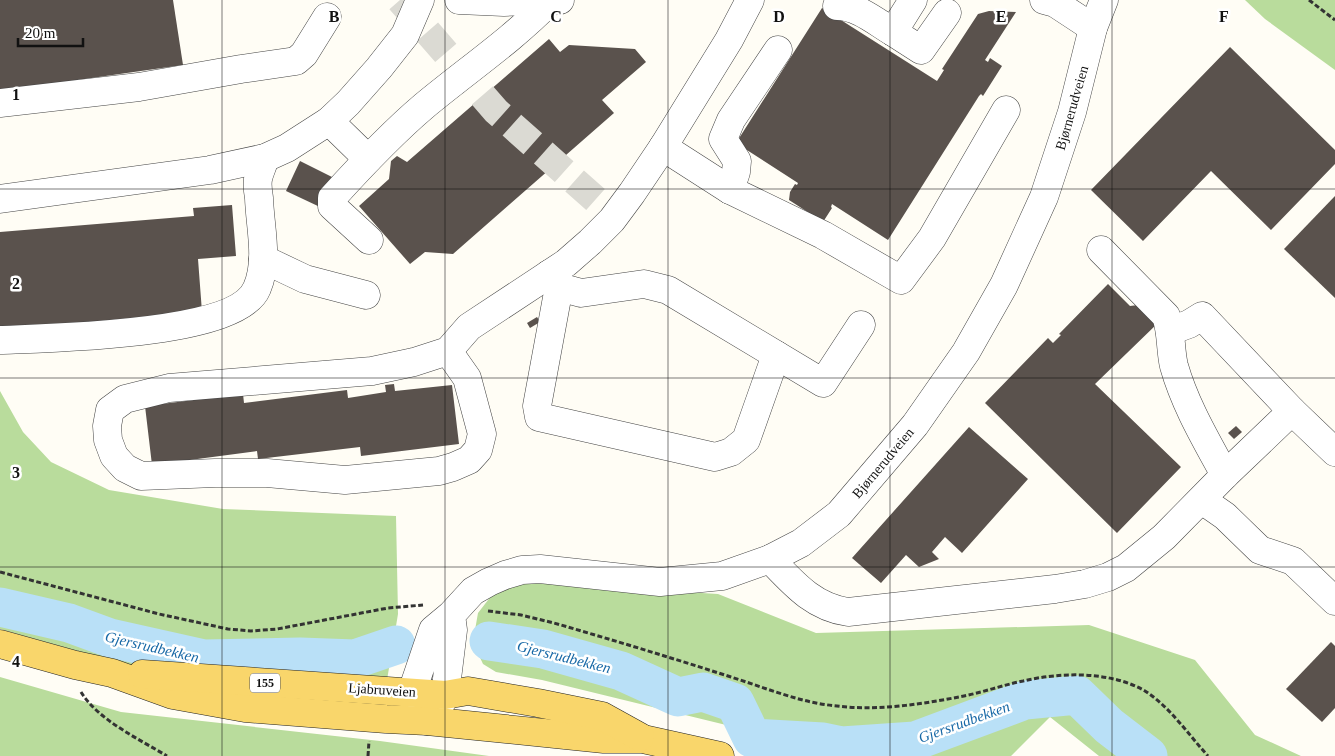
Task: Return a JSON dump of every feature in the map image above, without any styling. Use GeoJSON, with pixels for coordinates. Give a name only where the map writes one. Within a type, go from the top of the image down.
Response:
{"type":"FeatureCollection","features":[{"type":"Feature","properties":{"kind":"main road","name":"Ljabruveien"},"geometry":{"type":"LineString","coordinates":[[0,644],[75,665],[112,673],[173,695],[245,708],[427,721],[604,739],[643,739],[720,756]]}},
{"type":"Feature","properties":{"kind":"main road","name":"Ljabruveien"},"geometry":{"type":"LineString","coordinates":[[112,673],[417,693],[445,694],[468,691],[602,716],[643,739]]}},
{"type":"Feature","properties":{"kind":"street"},"geometry":{"type":"LineString","coordinates":[[0,199],[210,170],[265,158],[286,148],[329,121],[348,103],[379,68],[404,35],[420,0]]}},
{"type":"Feature","properties":{"kind":"street"},"geometry":{"type":"LineString","coordinates":[[459,0],[504,2],[564,0]]}},
{"type":"Feature","properties":{"kind":"street"},"geometry":{"type":"LineString","coordinates":[[448,350],[467,378],[482,434],[478,450],[469,460],[439,471],[345,480],[267,473],[141,476],[126,468],[114,456],[108,440],[107,426],[110,410],[125,399],[170,388],[372,371],[414,362],[448,350],[469,327],[554,281],[578,252],[612,220],[632,193],[663,147],[729,40],[750,0]]}},
{"type":"Feature","properties":{"kind":"street"},"geometry":{"type":"LineString","coordinates":[[893,32],[912,0]]}},
{"type":"Feature","properties":{"kind":"street"},"geometry":{"type":"LineString","coordinates":[[1044,0],[1055,3],[1093,28]]}},
{"type":"Feature","properties":{"kind":"street","name":"Bjørnerudveien"},"geometry":{"type":"LineString","coordinates":[[427,721],[420,706],[415,683],[438,610],[473,591],[506,575],[522,570],[556,570],[660,582],[722,576],[770,559],[801,543],[839,514],[915,425],[966,352],[1004,284],[1044,197],[1072,112],[1093,28],[1104,0]]}},
{"type":"Feature","properties":{"kind":"street"},"geometry":{"type":"LineString","coordinates":[[369,240],[332,206],[332,198],[368,159],[423,108],[522,29],[550,1]]}},
{"type":"Feature","properties":{"kind":"street"},"geometry":{"type":"LineString","coordinates":[[837,6],[846,6],[857,10],[921,50],[947,13]]}},
{"type":"Feature","properties":{"kind":"street"},"geometry":{"type":"LineString","coordinates":[[0,103],[140,87],[296,61],[304,54],[327,17]]}},
{"type":"Feature","properties":{"kind":"street"},"geometry":{"type":"LineString","coordinates":[[730,190],[736,172],[737,161],[723,139],[731,120],[778,50]]}},
{"type":"Feature","properties":{"kind":"street"},"geometry":{"type":"LineString","coordinates":[[663,147],[730,190],[823,235],[901,280],[932,238],[1006,110]]}},
{"type":"Feature","properties":{"kind":"street"},"geometry":{"type":"LineString","coordinates":[[329,121],[368,159]]}},
{"type":"Feature","properties":{"kind":"street"},"geometry":{"type":"LineString","coordinates":[[0,340],[71,337],[153,329],[222,315],[249,299],[257,289],[263,259],[258,179],[265,158]]}},
{"type":"Feature","properties":{"kind":"street"},"geometry":{"type":"LineString","coordinates":[[1101,250],[1166,316],[1170,331],[1171,351],[1188,404],[1224,476]]}},
{"type":"Feature","properties":{"kind":"street"},"geometry":{"type":"LineString","coordinates":[[263,259],[305,279],[366,295]]}},
{"type":"Feature","properties":{"kind":"street"},"geometry":{"type":"LineString","coordinates":[[554,281],[536,406],[539,417],[715,457],[731,452],[746,440],[776,355]]}},
{"type":"Feature","properties":{"kind":"street"},"geometry":{"type":"LineString","coordinates":[[554,281],[580,293],[644,284],[668,290],[823,383],[862,325]]}},
{"type":"Feature","properties":{"kind":"street"},"geometry":{"type":"LineString","coordinates":[[1170,331],[1189,324],[1202,316],[1292,411],[1335,452]]}},
{"type":"Feature","properties":{"kind":"street"},"geometry":{"type":"LineString","coordinates":[[770,559],[810,598],[830,609],[848,612],[1055,589],[1108,577],[1126,568],[1164,537],[1292,411]]}},
{"type":"Feature","properties":{"kind":"street"},"geometry":{"type":"LineString","coordinates":[[1202,500],[1225,516],[1260,550],[1293,561],[1335,601]]}},
{"type":"Feature","properties":{"kind":"street"},"geometry":{"type":"LineString","coordinates":[[427,721],[438,709],[445,694],[453,630],[438,610]]}},
{"type":"Feature","properties":{"kind":"path"},"geometry":{"type":"LineString","coordinates":[[1309,0],[1335,20]]}},
{"type":"Feature","properties":{"kind":"path"},"geometry":{"type":"LineString","coordinates":[[0,572],[159,614],[228,629],[251,631],[277,629],[388,608],[438,610]]}},
{"type":"Feature","properties":{"kind":"path"},"geometry":{"type":"LineString","coordinates":[[486,610],[521,615],[554,623],[790,696],[836,706],[880,708],[908,705],[967,695],[1025,680],[1049,677],[1077,675],[1117,679],[1144,691],[1156,699],[1172,714],[1208,756]]}},
{"type":"Feature","properties":{"kind":"path"},"geometry":{"type":"LineString","coordinates":[[75,665],[75,678],[88,704],[167,756]]}},
{"type":"Feature","properties":{"kind":"green space"},"geometry":{"type":"Polygon","coordinates":[[[1245,0],[1335,0],[1335,70],[1265,19],[1245,0]]]}},
{"type":"Feature","properties":{"kind":"green space"},"geometry":{"type":"Polygon","coordinates":[[[0,391],[23,432],[51,462],[109,490],[223,509],[396,516],[398,614],[387,680],[126,665],[0,629],[0,391]]]}},
{"type":"Feature","properties":{"kind":"green space"},"geometry":{"type":"Polygon","coordinates":[[[522,582],[718,594],[816,633],[1089,625],[1195,660],[1255,735],[1301,756],[1099,756],[1050,717],[1011,756],[853,756],[542,680],[496,672],[483,664],[476,649],[475,630],[478,613],[495,591],[522,582]]]}},
{"type":"Feature","properties":{"kind":"green space"},"geometry":{"type":"Polygon","coordinates":[[[0,677],[121,712],[380,741],[489,756],[0,756],[0,677]]]}},
{"type":"Feature","properties":{"kind":"building"},"geometry":{"type":"Polygon","coordinates":[[[0,0],[173,0],[183,65],[0,91],[0,0]]]}},
{"type":"Feature","properties":{"kind":"building"},"geometry":{"type":"Polygon","coordinates":[[[822,8],[937,81],[944,70],[942,69],[978,14],[989,11],[1016,12],[985,60],[988,62],[990,58],[1002,66],[983,96],[981,94],[979,96],[888,240],[832,204],[832,208],[823,222],[789,200],[790,192],[795,184],[797,185],[798,183],[736,143],[822,8]]]}},
{"type":"Feature","properties":{"kind":"building"},"geometry":{"type":"Polygon","coordinates":[[[549,39],[560,52],[569,45],[635,49],[646,62],[602,100],[614,113],[453,254],[425,252],[410,264],[359,206],[389,179],[391,161],[397,156],[407,162],[549,39]]]}},
{"type":"Feature","properties":{"kind":"building"},"geometry":{"type":"Polygon","coordinates":[[[1230,47],[1335,150],[1335,164],[1271,230],[1211,171],[1143,241],[1091,190],[1230,47]]]}},
{"type":"Feature","properties":{"kind":"building"},"geometry":{"type":"Polygon","coordinates":[[[300,161],[334,178],[320,207],[286,191],[300,161]]]}},
{"type":"Feature","properties":{"kind":"building"},"geometry":{"type":"Polygon","coordinates":[[[1335,196],[1335,298],[1284,249],[1335,196]]]}},
{"type":"Feature","properties":{"kind":"building"},"geometry":{"type":"Polygon","coordinates":[[[232,205],[236,256],[198,259],[202,312],[0,330],[0,232],[194,216],[193,208],[232,205]]]}},
{"type":"Feature","properties":{"kind":"building"},"geometry":{"type":"Polygon","coordinates":[[[1108,284],[1130,306],[1138,305],[1159,322],[1095,384],[1181,467],[1117,533],[985,403],[1048,338],[1053,343],[1061,335],[1059,334],[1108,284]]]}},
{"type":"Feature","properties":{"kind":"building"},"geometry":{"type":"Polygon","coordinates":[[[537,317],[540,322],[530,328],[527,323],[537,317]]]}},
{"type":"Feature","properties":{"kind":"building"},"geometry":{"type":"Polygon","coordinates":[[[394,384],[395,391],[452,385],[459,444],[361,456],[360,447],[258,459],[257,451],[152,465],[145,406],[243,394],[244,403],[347,390],[348,398],[386,392],[385,385],[394,384]]]}},
{"type":"Feature","properties":{"kind":"building"},"geometry":{"type":"Polygon","coordinates":[[[1236,426],[1242,432],[1234,439],[1228,433],[1236,426]]]}},
{"type":"Feature","properties":{"kind":"building"},"geometry":{"type":"Polygon","coordinates":[[[969,427],[1028,479],[962,553],[945,537],[932,552],[939,559],[919,567],[906,555],[881,583],[852,558],[969,427]]]}},
{"type":"Feature","properties":{"kind":"building"},"geometry":{"type":"Polygon","coordinates":[[[1331,642],[1335,646],[1335,708],[1322,722],[1286,689],[1331,642]]]}},
{"type":"Feature","properties":{"kind":"waterway","name":"Gjersrudbekken"},"geometry":{"type":"LineString","coordinates":[[0,607],[69,623],[110,638],[204,659],[300,657],[355,659],[396,645]]}},
{"type":"Feature","properties":{"kind":"waterway","name":"Gjersrudbekken"},"geometry":{"type":"LineString","coordinates":[[489,641],[543,649],[621,671],[678,697],[703,692],[735,703],[752,738],[823,742],[842,746],[915,741],[1025,700],[1077,695],[1109,726],[1148,756]]}},
{"type":"Feature","properties":{"kind":"tunnel"},"geometry":{"type":"LineString","coordinates":[[400,0],[496,111],[605,208]]}}]}
